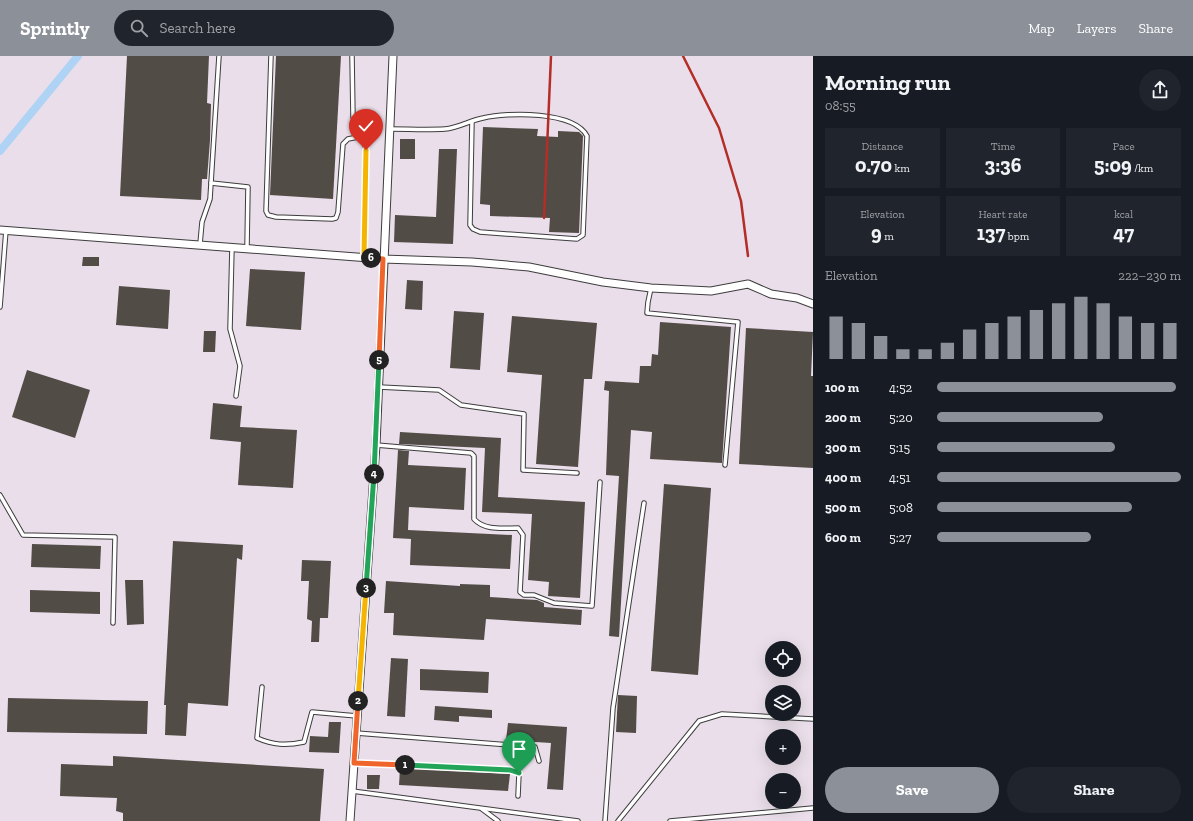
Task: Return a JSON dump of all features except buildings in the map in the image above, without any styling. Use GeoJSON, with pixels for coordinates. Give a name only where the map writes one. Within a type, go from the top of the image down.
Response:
{"type":"FeatureCollection","features":[{"type":"Feature","properties":{"kind":"street"},"geometry":{"type":"LineString","coordinates":[[350,821],[376,445],[393,56]]}},
{"type":"Feature","properties":{"kind":"street"},"geometry":{"type":"LineString","coordinates":[[3,230],[247,247],[383,259],[472,262],[529,267],[603,282],[651,288],[711,291],[748,284],[771,294],[797,298],[813,304]]}},
{"type":"Feature","properties":{"kind":"lane"},"geometry":{"type":"LineString","coordinates":[[200,244],[202,222],[210,198],[219,56]]}},
{"type":"Feature","properties":{"kind":"lane"},"geometry":{"type":"LineString","coordinates":[[271,56],[266,211],[268,215],[276,217],[336,218],[338,212],[343,144],[348,139],[363,136]]}},
{"type":"Feature","properties":{"kind":"lane"},"geometry":{"type":"LineString","coordinates":[[352,56],[353,117],[363,136],[366,150],[364,257]]}},
{"type":"Feature","properties":{"kind":"lane"},"geometry":{"type":"LineString","coordinates":[[390,129],[447,129],[484,117],[508,114],[548,117],[565,120],[583,129],[586,136],[583,235],[577,240],[480,232],[472,229],[470,225],[472,121]]}},
{"type":"Feature","properties":{"kind":"lane"},"geometry":{"type":"LineString","coordinates":[[211,183],[248,187],[247,247]]}},
{"type":"Feature","properties":{"kind":"lane"},"geometry":{"type":"LineString","coordinates":[[0,307],[3,230]]}},
{"type":"Feature","properties":{"kind":"lane"},"geometry":{"type":"LineString","coordinates":[[232,246],[230,329],[240,366],[236,396]]}},
{"type":"Feature","properties":{"kind":"lane"},"geometry":{"type":"LineString","coordinates":[[651,288],[647,313],[738,322],[726,465]]}},
{"type":"Feature","properties":{"kind":"lane"},"geometry":{"type":"LineString","coordinates":[[378,387],[439,390],[461,405],[524,414],[522,470],[577,473]]}},
{"type":"Feature","properties":{"kind":"lane"},"geometry":{"type":"LineString","coordinates":[[376,445],[471,453],[474,456],[474,519],[479,524],[487,527],[518,528],[523,535],[520,592],[524,594],[534,594],[554,603],[592,606],[600,482]]}},
{"type":"Feature","properties":{"kind":"lane"},"geometry":{"type":"LineString","coordinates":[[0,495],[23,535],[115,537],[113,623]]}},
{"type":"Feature","properties":{"kind":"lane"},"geometry":{"type":"LineString","coordinates":[[605,821],[613,708],[644,503]]}},
{"type":"Feature","properties":{"kind":"lane"},"geometry":{"type":"LineString","coordinates":[[262,687],[257,738],[271,744],[287,746],[304,742],[312,712],[357,716]]}},
{"type":"Feature","properties":{"kind":"lane"},"geometry":{"type":"LineString","coordinates":[[618,821],[699,721],[722,714],[813,719]]}},
{"type":"Feature","properties":{"kind":"lane"},"geometry":{"type":"LineString","coordinates":[[356,733],[535,747],[539,761]]}},
{"type":"Feature","properties":{"kind":"lane"},"geometry":{"type":"LineString","coordinates":[[354,763],[510,770],[519,773],[518,796]]}},
{"type":"Feature","properties":{"kind":"lane"},"geometry":{"type":"LineString","coordinates":[[352,791],[578,821]]}},
{"type":"Feature","properties":{"kind":"lane"},"geometry":{"type":"LineString","coordinates":[[481,808],[498,821]]}},
{"type":"Feature","properties":{"kind":"lane"},"geometry":{"type":"LineString","coordinates":[[670,821],[813,808]]}},
{"type":"Feature","properties":{"kind":"shaded area"},"geometry":{"type":"Polygon","coordinates":[[[0,56],[813,56],[813,821],[0,821],[0,56]]]}},
{"type":"Feature","properties":{"kind":"waterway"},"geometry":{"type":"LineString","coordinates":[[0,151],[78,56]]}},
{"type":"Feature","properties":{"kind":"railway"},"geometry":{"type":"LineString","coordinates":[[544,218],[551,56]]}},
{"type":"Feature","properties":{"kind":"railway"},"geometry":{"type":"LineString","coordinates":[[683,56],[719,128],[741,201],[748,256]]}},
{"type":"Feature","properties":{"kind":"route"},"geometry":{"type":"LineString","coordinates":[[366,150],[364,257],[383,259],[376,445],[354,763],[510,770],[519,773]]}}]}
